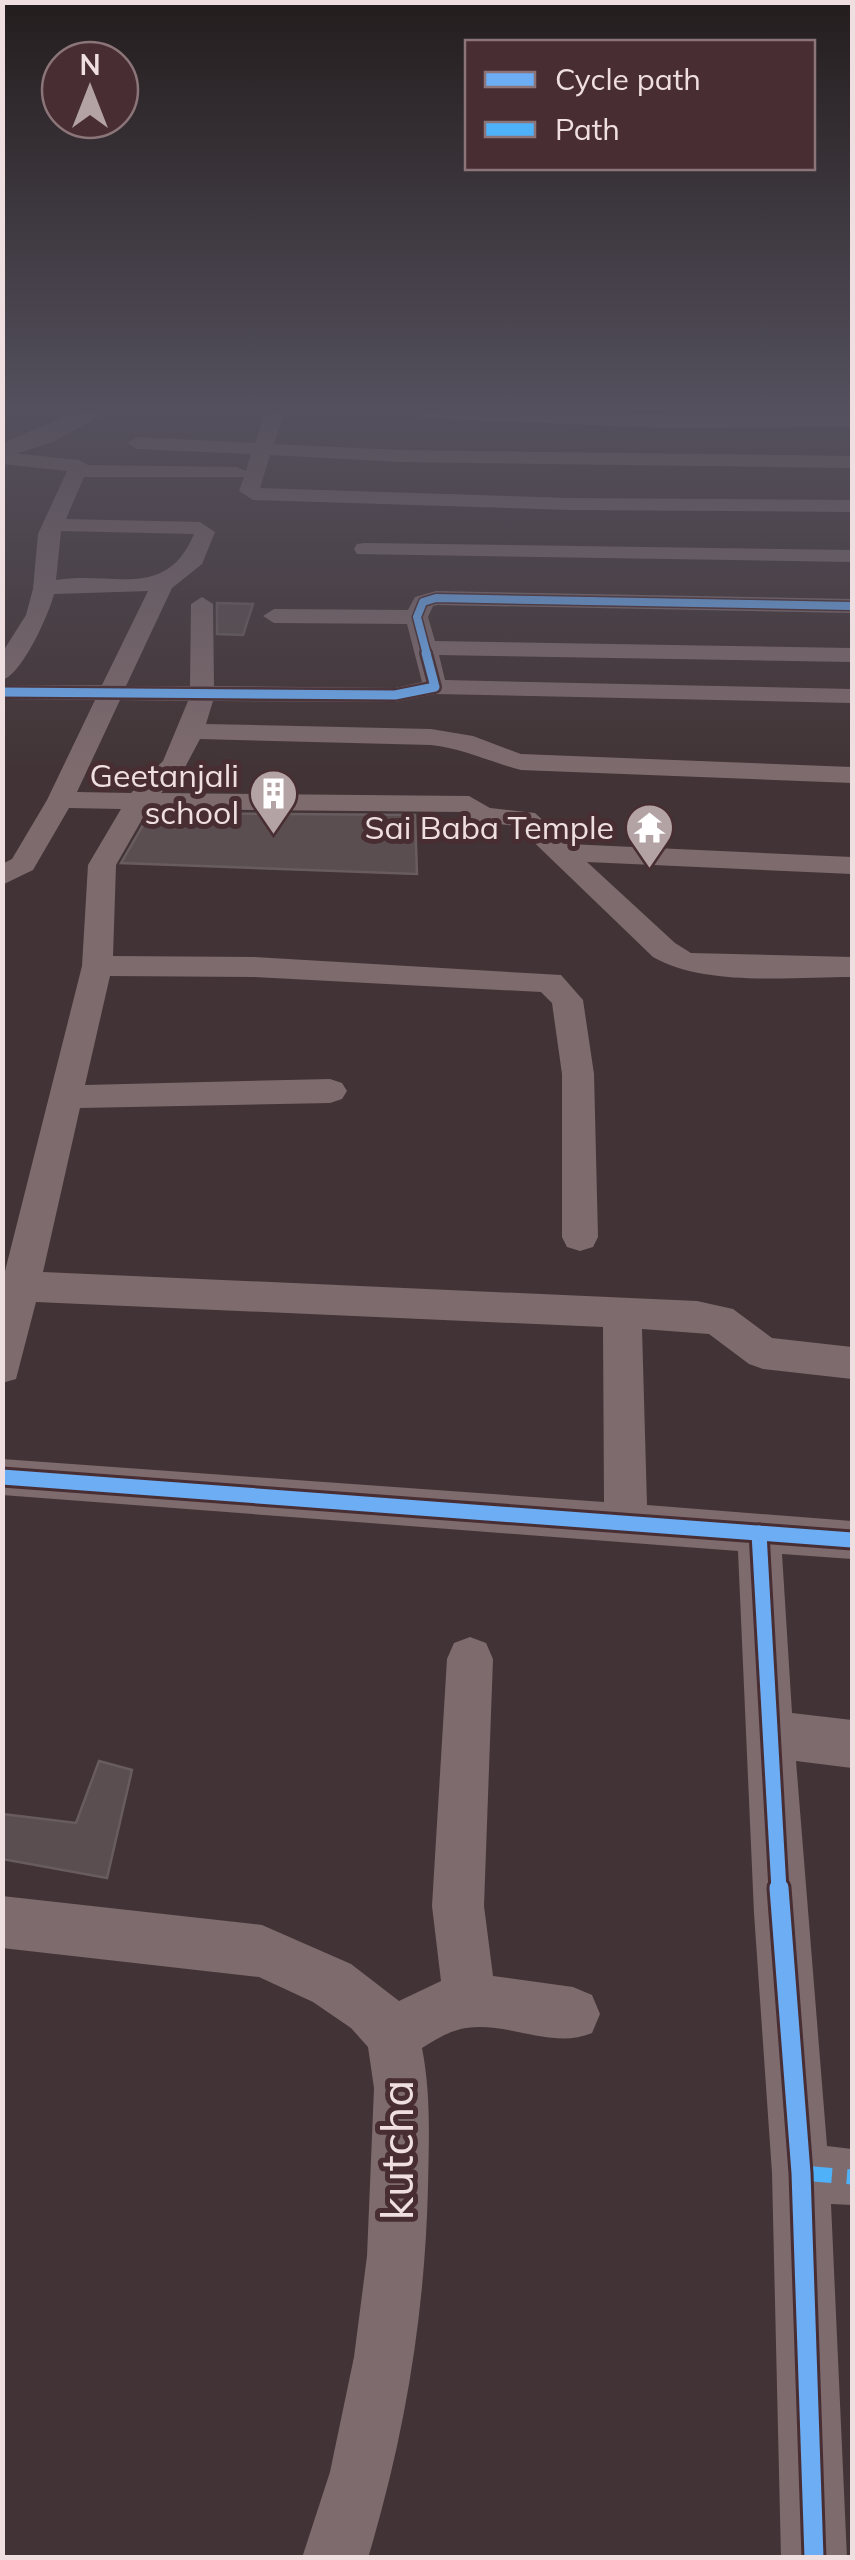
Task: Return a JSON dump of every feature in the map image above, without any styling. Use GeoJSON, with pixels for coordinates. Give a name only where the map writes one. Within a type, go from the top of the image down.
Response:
{"type":"FeatureCollection","features":[{"type":"Feature","properties":{"kind":"street"},"geometry":{"type":"LineString","coordinates":[[2,672],[36,615],[52,531]]}},
{"type":"Feature","properties":{"kind":"street"},"geometry":{"type":"LineString","coordinates":[[2,877],[23,864],[60,800],[162,585],[194,560],[204,531]]}},
{"type":"Feature","properties":{"kind":"street"},"geometry":{"type":"LineString","coordinates":[[554,531],[684,555],[852,606]]}},
{"type":"Feature","properties":{"kind":"street"},"geometry":{"type":"LineString","coordinates":[[680,531],[684,555]]}},
{"type":"Feature","properties":{"kind":"street"},"geometry":{"type":"LineString","coordinates":[[274,616],[411,617],[423,602],[436,598],[684,555],[765,531]]}},
{"type":"Feature","properties":{"kind":"street"},"geometry":{"type":"LineString","coordinates":[[365,549],[852,556]]}},
{"type":"Feature","properties":{"kind":"street"},"geometry":{"type":"LineString","coordinates":[[44,588],[75,584],[162,585]]}},
{"type":"Feature","properties":{"kind":"street"},"geometry":{"type":"LineString","coordinates":[[2,1367],[97,966],[102,865],[141,798],[174,765],[190,730],[202,695],[202,604]]}},
{"type":"Feature","properties":{"kind":"street"},"geometry":{"type":"LineString","coordinates":[[411,617],[425,648],[423,690]]}},
{"type":"Feature","properties":{"kind":"street"},"geometry":{"type":"LineString","coordinates":[[425,648],[852,655]]}},
{"type":"Feature","properties":{"kind":"street"},"geometry":{"type":"LineString","coordinates":[[2,692],[202,695],[423,690],[463,720],[489,754],[521,762],[852,775]]}},
{"type":"Feature","properties":{"kind":"street"},"geometry":{"type":"LineString","coordinates":[[190,730],[432,737],[463,720],[852,696]]}},
{"type":"Feature","properties":{"kind":"street"},"geometry":{"type":"LineString","coordinates":[[60,800],[469,804],[482,815],[524,819],[664,950],[683,961],[704,965],[852,967]]}},
{"type":"Feature","properties":{"kind":"street"},"geometry":{"type":"LineString","coordinates":[[557,852],[852,864]]}},
{"type":"Feature","properties":{"kind":"street"},"geometry":{"type":"LineString","coordinates":[[97,966],[254,967],[550,982],[567,1000],[578,1074],[580,1237]]}},
{"type":"Feature","properties":{"kind":"street"},"geometry":{"type":"LineString","coordinates":[[66,1097],[330,1091]]}},
{"type":"Feature","properties":{"kind":"street"},"geometry":{"type":"LineString","coordinates":[[20,1286],[719,1320],[763,1353],[852,1362]]}},
{"type":"Feature","properties":{"kind":"street"},"geometry":{"type":"LineString","coordinates":[[622,1314],[626,1525]]}},
{"type":"Feature","properties":{"kind":"street"},"geometry":{"type":"LineString","coordinates":[[2,1476],[852,1540]]}},
{"type":"Feature","properties":{"kind":"street"},"geometry":{"type":"LineString","coordinates":[[759,1532],[770,1734],[827,2175],[814,2558]]}},
{"type":"Feature","properties":{"kind":"street"},"geometry":{"type":"LineString","coordinates":[[470,1658],[458,1906],[470,2000]]}},
{"type":"Feature","properties":{"kind":"street"},"geometry":{"type":"LineString","coordinates":[[770,1734],[852,1744]]}},
{"type":"Feature","properties":{"kind":"street","name":"kutcha"},"geometry":{"type":"LineString","coordinates":[[2,1922],[262,1951],[332,1983],[370,2010],[393,2035],[402,2088],[397,2256],[386,2357],[362,2472],[335,2558]]}},
{"type":"Feature","properties":{"kind":"street"},"geometry":{"type":"LineString","coordinates":[[393,2035],[436,2009],[470,2000],[573,2014]]}},
{"type":"Feature","properties":{"kind":"building"},"geometry":{"type":"Polygon","coordinates":[[[217,603],[253,604],[243,635],[217,634],[217,603]]]}},
{"type":"Feature","properties":{"kind":"building","name":"Geetanjali school"},"geometry":{"type":"Polygon","coordinates":[[[150,813],[415,815],[417,874],[121,863],[150,813]]]}},
{"type":"Feature","properties":{"kind":"building"},"geometry":{"type":"Polygon","coordinates":[[[99,1761],[132,1770],[107,1878],[2,1859],[2,1814],[76,1823],[99,1761]]]}},
{"type":"Feature","properties":{"kind":"marked path"},"geometry":{"type":"LineString","coordinates":[[801,2173],[852,2177]]}},
{"type":"Feature","properties":{"kind":"cycle path"},"geometry":{"type":"LineString","coordinates":[[2,692],[395,695],[435,687],[417,617],[423,602],[436,598],[852,606]]}},
{"type":"Feature","properties":{"kind":"cycle path"},"geometry":{"type":"LineString","coordinates":[[2,1477],[852,1540]]}},
{"type":"Feature","properties":{"kind":"cycle path"},"geometry":{"type":"LineString","coordinates":[[759,1533],[780,1913],[801,2173],[814,2558]]}},
{"type":"Feature","properties":{"kind":"place","name":"Geetanjali school"},"geometry":{"type":"Point","coordinates":[274,836]}},
{"type":"Feature","properties":{"kind":"place","name":"Sai Baba Temple"},"geometry":{"type":"Point","coordinates":[649,870]}}]}
